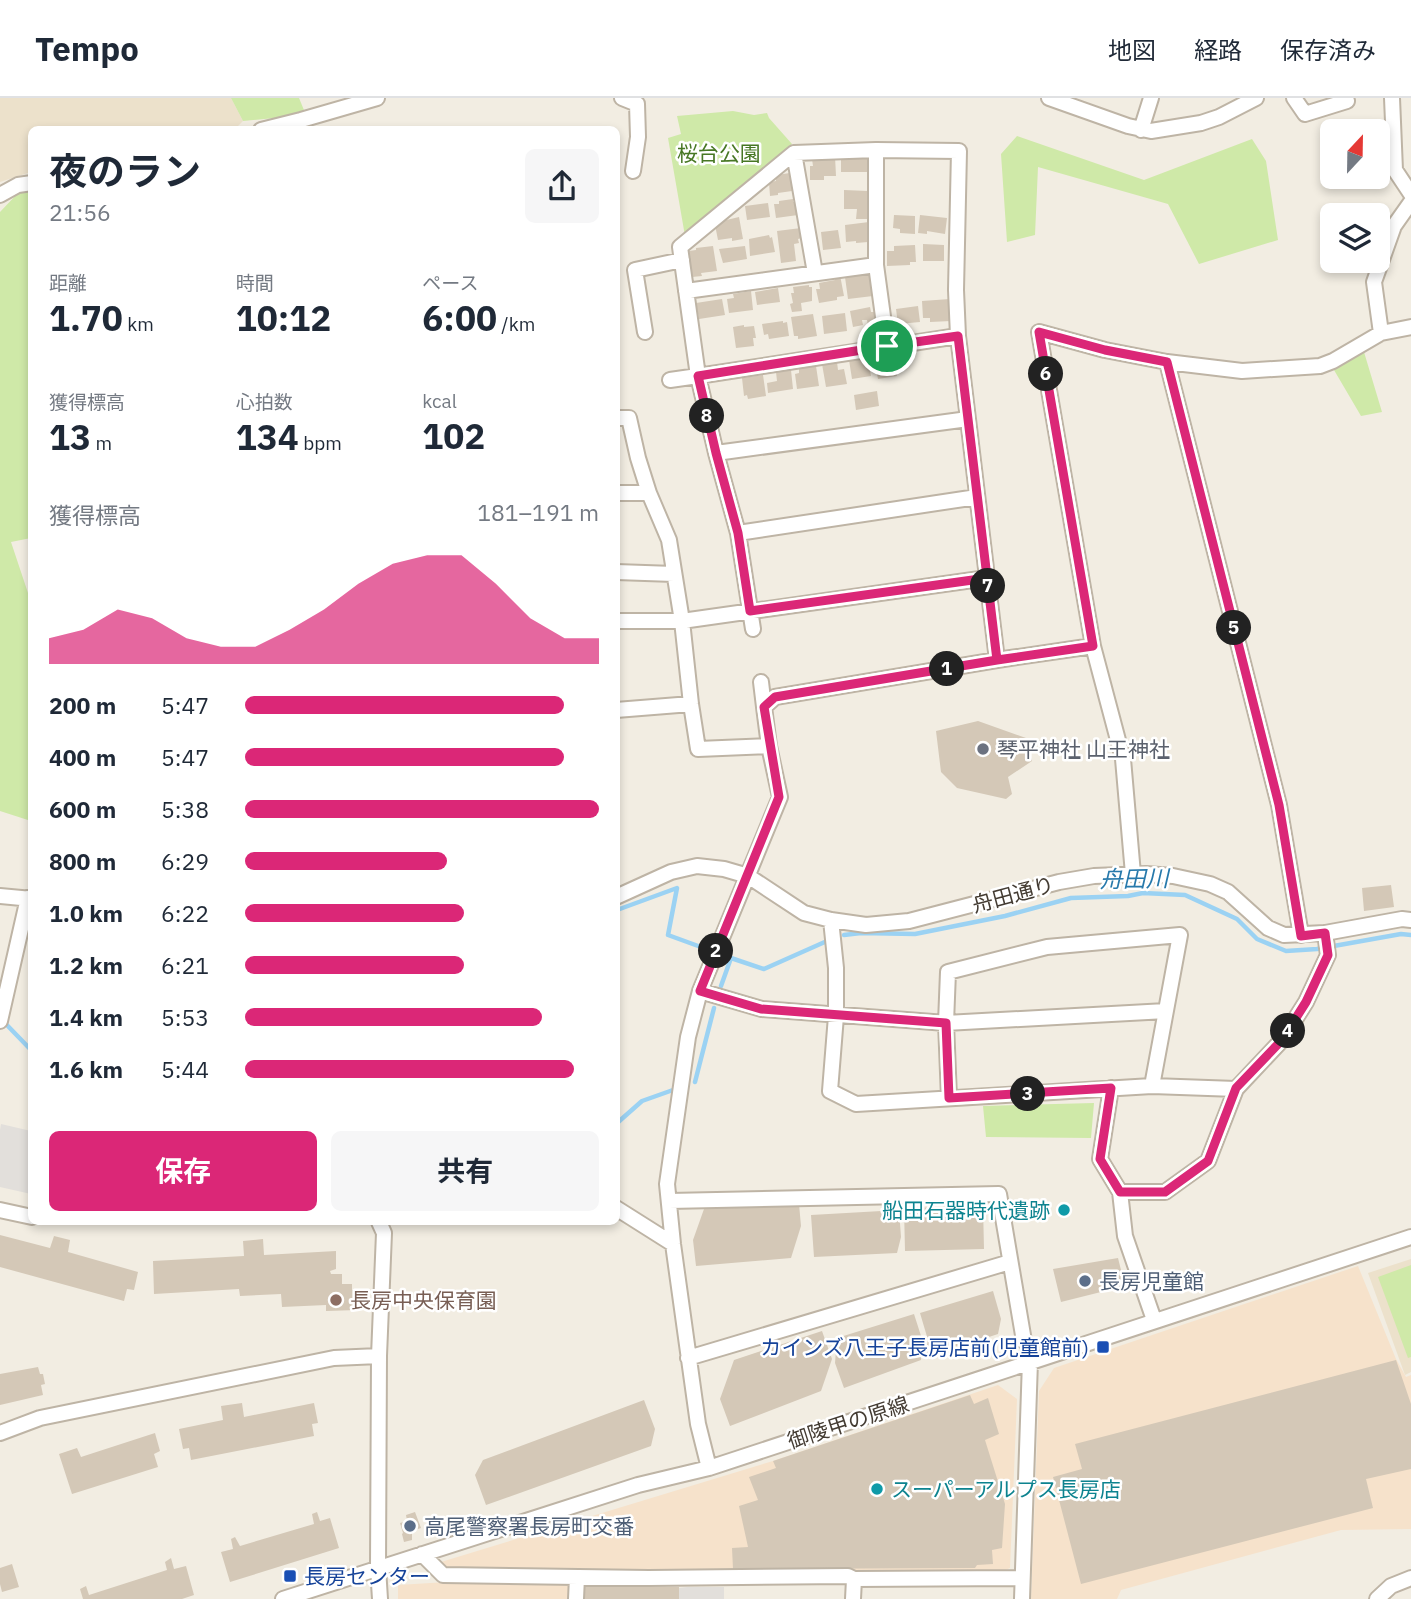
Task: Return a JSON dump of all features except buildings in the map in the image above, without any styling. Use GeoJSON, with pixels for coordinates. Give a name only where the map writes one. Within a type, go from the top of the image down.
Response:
{"type":"FeatureCollection","features":[{"type":"Feature","properties":{"kind":"street"},"geometry":{"type":"LineString","coordinates":[[277,126],[377,98]]}},
{"type":"Feature","properties":{"kind":"street"},"geometry":{"type":"LineString","coordinates":[[622,98],[637,104],[638,137],[634,171]]}},
{"type":"Feature","properties":{"kind":"street"},"geometry":{"type":"LineString","coordinates":[[1049,98],[1076,102],[1141,130],[1151,131],[1201,123],[1256,98]]}},
{"type":"Feature","properties":{"kind":"street"},"geometry":{"type":"LineString","coordinates":[[1141,130],[1151,98]]}},
{"type":"Feature","properties":{"kind":"street"},"geometry":{"type":"LineString","coordinates":[[1294,98],[1305,114],[1347,100]]}},
{"type":"Feature","properties":{"kind":"street"},"geometry":{"type":"LineString","coordinates":[[1392,98],[1395,170],[1411,194]]}},
{"type":"Feature","properties":{"kind":"street"},"geometry":{"type":"LineString","coordinates":[[876,150],[876,265],[887,346]]}},
{"type":"Feature","properties":{"kind":"street"},"geometry":{"type":"LineString","coordinates":[[753,629],[738,533],[698,376],[680,247],[794,153],[958,151],[958,336],[997,660]]}},
{"type":"Feature","properties":{"kind":"street"},"geometry":{"type":"LineString","coordinates":[[794,153],[815,273]]}},
{"type":"Feature","properties":{"kind":"street"},"geometry":{"type":"LineString","coordinates":[[0,195],[18,185],[28,184]]}},
{"type":"Feature","properties":{"kind":"street"},"geometry":{"type":"LineString","coordinates":[[1381,332],[1374,282],[1394,226],[1411,202]]}},
{"type":"Feature","properties":{"kind":"street"},"geometry":{"type":"LineString","coordinates":[[645,332],[635,270],[682,260]]}},
{"type":"Feature","properties":{"kind":"street"},"geometry":{"type":"LineString","coordinates":[[686,291],[876,265]]}},
{"type":"Feature","properties":{"kind":"street"},"geometry":{"type":"LineString","coordinates":[[1133,874],[1123,760],[1093,646],[1039,332],[1105,350],[1167,362],[1242,371],[1320,366],[1381,332],[1411,327]]}},
{"type":"Feature","properties":{"kind":"street"},"geometry":{"type":"LineString","coordinates":[[670,380],[958,336]]}},
{"type":"Feature","properties":{"kind":"street"},"geometry":{"type":"LineString","coordinates":[[1167,362],[1279,805],[1301,936]]}},
{"type":"Feature","properties":{"kind":"street"},"geometry":{"type":"LineString","coordinates":[[620,418],[629,418],[649,493],[669,540],[698,749],[769,746]]}},
{"type":"Feature","properties":{"kind":"street"},"geometry":{"type":"LineString","coordinates":[[716,453],[968,419]]}},
{"type":"Feature","properties":{"kind":"street"},"geometry":{"type":"LineString","coordinates":[[620,493],[649,493]]}},
{"type":"Feature","properties":{"kind":"street"},"geometry":{"type":"LineString","coordinates":[[738,533],[977,497]]}},
{"type":"Feature","properties":{"kind":"street"},"geometry":{"type":"LineString","coordinates":[[620,572],[674,574]]}},
{"type":"Feature","properties":{"kind":"street"},"geometry":{"type":"LineString","coordinates":[[620,621],[682,621],[987,578]]}},
{"type":"Feature","properties":{"kind":"street"},"geometry":{"type":"LineString","coordinates":[[764,707],[775,697],[1093,646]]}},
{"type":"Feature","properties":{"kind":"street"},"geometry":{"type":"LineString","coordinates":[[709,1468],[698,1424],[688,1358],[667,1184],[688,1037],[700,991],[779,797],[761,682]]}},
{"type":"Feature","properties":{"kind":"street"},"geometry":{"type":"LineString","coordinates":[[620,709],[691,704]]}},
{"type":"Feature","properties":{"kind":"street","name":"舟田通り"},"geometry":{"type":"LineString","coordinates":[[620,895],[671,872],[697,866],[724,869],[748,876],[804,913],[866,925],[909,921],[1059,882],[1094,876],[1133,874],[1173,876],[1210,884],[1228,892],[1268,928],[1284,935],[1325,936],[1402,919],[1411,920]]}},
{"type":"Feature","properties":{"kind":"street"},"geometry":{"type":"LineString","coordinates":[[0,896],[28,899]]}},
{"type":"Feature","properties":{"kind":"street"},"geometry":{"type":"LineString","coordinates":[[1,1014],[28,907]]}},
{"type":"Feature","properties":{"kind":"street"},"geometry":{"type":"LineString","coordinates":[[831,920],[836,968],[836,1016],[830,1091],[856,1104],[1152,1086],[1236,1088]]}},
{"type":"Feature","properties":{"kind":"street"},"geometry":{"type":"LineString","coordinates":[[949,1098],[946,1023],[948,972],[1047,947],[1180,934],[1152,1086]]}},
{"type":"Feature","properties":{"kind":"street"},"geometry":{"type":"LineString","coordinates":[[1120,1192],[1165,1192],[1208,1161],[1236,1088],[1282,1040],[1306,1002],[1328,955],[1325,936]]}},
{"type":"Feature","properties":{"kind":"street"},"geometry":{"type":"LineString","coordinates":[[700,991],[761,1009],[946,1023],[1166,1011]]}},
{"type":"Feature","properties":{"kind":"street"},"geometry":{"type":"LineString","coordinates":[[1111,1088],[1100,1159],[1120,1192],[1125,1236],[1154,1320]]}},
{"type":"Feature","properties":{"kind":"street"},"geometry":{"type":"LineString","coordinates":[[669,1201],[999,1194],[1024,1341]]}},
{"type":"Feature","properties":{"kind":"street"},"geometry":{"type":"LineString","coordinates":[[0,1210],[28,1216]]}},
{"type":"Feature","properties":{"kind":"street"},"geometry":{"type":"LineString","coordinates":[[620,1211],[673,1244]]}},
{"type":"Feature","properties":{"kind":"street"},"geometry":{"type":"LineString","coordinates":[[380,1225],[384,1233],[379,1356],[380,1599]]}},
{"type":"Feature","properties":{"kind":"street","name":"御陵甲の原線"},"geometry":{"type":"LineString","coordinates":[[283,1599],[638,1485],[709,1468],[1411,1237]]}},
{"type":"Feature","properties":{"kind":"street"},"geometry":{"type":"LineString","coordinates":[[688,1358],[1010,1262]]}},
{"type":"Feature","properties":{"kind":"street"},"geometry":{"type":"LineString","coordinates":[[0,1433],[40,1418],[334,1358],[379,1356]]}},
{"type":"Feature","properties":{"kind":"street"},"geometry":{"type":"LineString","coordinates":[[1021,1599],[1030,1361]]}},
{"type":"Feature","properties":{"kind":"street"},"geometry":{"type":"LineString","coordinates":[[422,1554],[443,1575],[1022,1578]]}},
{"type":"Feature","properties":{"kind":"street"},"geometry":{"type":"LineString","coordinates":[[576,1599],[577,1577]]}},
{"type":"Feature","properties":{"kind":"street"},"geometry":{"type":"LineString","coordinates":[[1377,1599],[1391,1586],[1411,1578]]}},
{"type":"Feature","properties":{"kind":"street"},"geometry":{"type":"LineString","coordinates":[[853,1579],[853,1599]]}},
{"type":"Feature","properties":{"kind":"shaded area"},"geometry":{"type":"Polygon","coordinates":[[[0,98],[231,98],[243,121],[238,126],[28,126],[28,173],[0,182],[0,98]]]}},
{"type":"Feature","properties":{"kind":"shaded area"},"geometry":{"type":"Polygon","coordinates":[[[1,1124],[28,1130],[28,1193],[0,1187],[1,1124]]]}},
{"type":"Feature","properties":{"kind":"shaded area"},"geometry":{"type":"Polygon","coordinates":[[[1411,1259],[1411,1372],[1405,1375],[1368,1273],[1411,1259]]]}},
{"type":"Feature","properties":{"kind":"shaded area"},"geometry":{"type":"Polygon","coordinates":[[[1358,1266],[1396,1359],[1406,1377],[1411,1375],[1411,1529],[1341,1530],[1121,1590],[1117,1599],[1031,1599],[1039,1391],[1054,1368],[1358,1266]]]}},
{"type":"Feature","properties":{"kind":"shaded area","name":"スーパーアルプス長房店"},"geometry":{"type":"Polygon","coordinates":[[[998,1385],[1017,1399],[1010,1568],[997,1574],[444,1571],[441,1562],[773,1461],[998,1385]]]}},
{"type":"Feature","properties":{"kind":"shaded area"},"geometry":{"type":"Polygon","coordinates":[[[447,1582],[567,1584],[571,1588],[571,1599],[398,1599],[398,1585],[447,1582]]]}},
{"type":"Feature","properties":{"kind":"shaded area"},"geometry":{"type":"Polygon","coordinates":[[[724,1587],[724,1599],[679,1599],[679,1588],[724,1587]]]}},
{"type":"Feature","properties":{"kind":"green space"},"geometry":{"type":"Polygon","coordinates":[[[231,98],[299,98],[306,115],[243,121],[231,98]]]}},
{"type":"Feature","properties":{"kind":"green space","name":"桜台公園"},"geometry":{"type":"Polygon","coordinates":[[[733,111],[754,115],[767,113],[792,144],[685,236],[668,138],[681,134],[677,116],[733,111]]]}},
{"type":"Feature","properties":{"kind":"green space"},"geometry":{"type":"Polygon","coordinates":[[[1017,136],[1144,180],[1252,139],[1266,161],[1278,240],[1199,264],[1168,204],[1038,167],[1035,235],[1007,242],[1001,154],[1017,136]]]}},
{"type":"Feature","properties":{"kind":"green space"},"geometry":{"type":"Polygon","coordinates":[[[28,191],[28,539],[11,542],[28,593],[28,820],[0,811],[0,212],[19,192],[28,191]]]}},
{"type":"Feature","properties":{"kind":"green space"},"geometry":{"type":"Polygon","coordinates":[[[1364,352],[1382,412],[1361,416],[1334,370],[1364,352]]]}},
{"type":"Feature","properties":{"kind":"green space"},"geometry":{"type":"Polygon","coordinates":[[[1094,1103],[1091,1138],[986,1137],[983,1106],[1094,1103]]]}},
{"type":"Feature","properties":{"kind":"green space"},"geometry":{"type":"Polygon","coordinates":[[[1411,1265],[1411,1357],[1408,1358],[1378,1277],[1411,1265]]]}},
{"type":"Feature","properties":{"kind":"waterway"},"geometry":{"type":"LineString","coordinates":[[620,909],[677,888],[668,935],[731,958]]}},
{"type":"Feature","properties":{"kind":"waterway","name":"舟田川"},"geometry":{"type":"LineString","coordinates":[[844,935],[915,934],[1005,916],[1071,898],[1143,893],[1185,895],[1237,919],[1257,939],[1286,951],[1317,949],[1401,934],[1411,935]]}},
{"type":"Feature","properties":{"kind":"waterway"},"geometry":{"type":"LineString","coordinates":[[721,986],[731,958],[764,969],[827,941]]}},
{"type":"Feature","properties":{"kind":"waterway"},"geometry":{"type":"LineString","coordinates":[[695,1082],[714,1008]]}},
{"type":"Feature","properties":{"kind":"waterway"},"geometry":{"type":"LineString","coordinates":[[3,1021],[28,1047]]}},
{"type":"Feature","properties":{"kind":"waterway"},"geometry":{"type":"LineString","coordinates":[[620,1120],[642,1101],[673,1090]]}},
{"type":"Feature","properties":{"kind":"place","name":"琴平神社 山王神社"},"geometry":{"type":"Point","coordinates":[983,749]}},
{"type":"Feature","properties":{"kind":"place","name":"船田石器時代遺跡"},"geometry":{"type":"Point","coordinates":[1064,1210]}},
{"type":"Feature","properties":{"kind":"place","name":"長房児童館"},"geometry":{"type":"Point","coordinates":[1085,1281]}},
{"type":"Feature","properties":{"kind":"place","name":"長房中央保育園"},"geometry":{"type":"Point","coordinates":[336,1300]}},
{"type":"Feature","properties":{"kind":"place","name":"カインズ八王子長房店前(児童館前)"},"geometry":{"type":"Point","coordinates":[1103,1347]}},
{"type":"Feature","properties":{"kind":"place","name":"スーパーアルプス長房店"},"geometry":{"type":"Point","coordinates":[877,1489]}},
{"type":"Feature","properties":{"kind":"place","name":"高尾警察署長房町交番"},"geometry":{"type":"Point","coordinates":[410,1526]}},
{"type":"Feature","properties":{"kind":"place","name":"長房センター"},"geometry":{"type":"Point","coordinates":[290,1576]}},
{"type":"Feature","properties":{"kind":"route"},"geometry":{"type":"LineString","coordinates":[[887,346],[698,376],[738,533],[750,611],[987,578],[997,660],[1093,646],[1039,332],[1105,350],[1167,362],[1279,805],[1301,936],[1325,933],[1328,955],[1306,1002],[1282,1040],[1236,1088],[1208,1161],[1165,1192],[1120,1192],[1100,1159],[1111,1088],[949,1098],[946,1023],[761,1009],[700,991],[779,797],[764,707],[775,697],[997,660],[958,336],[887,346]]}}]}
